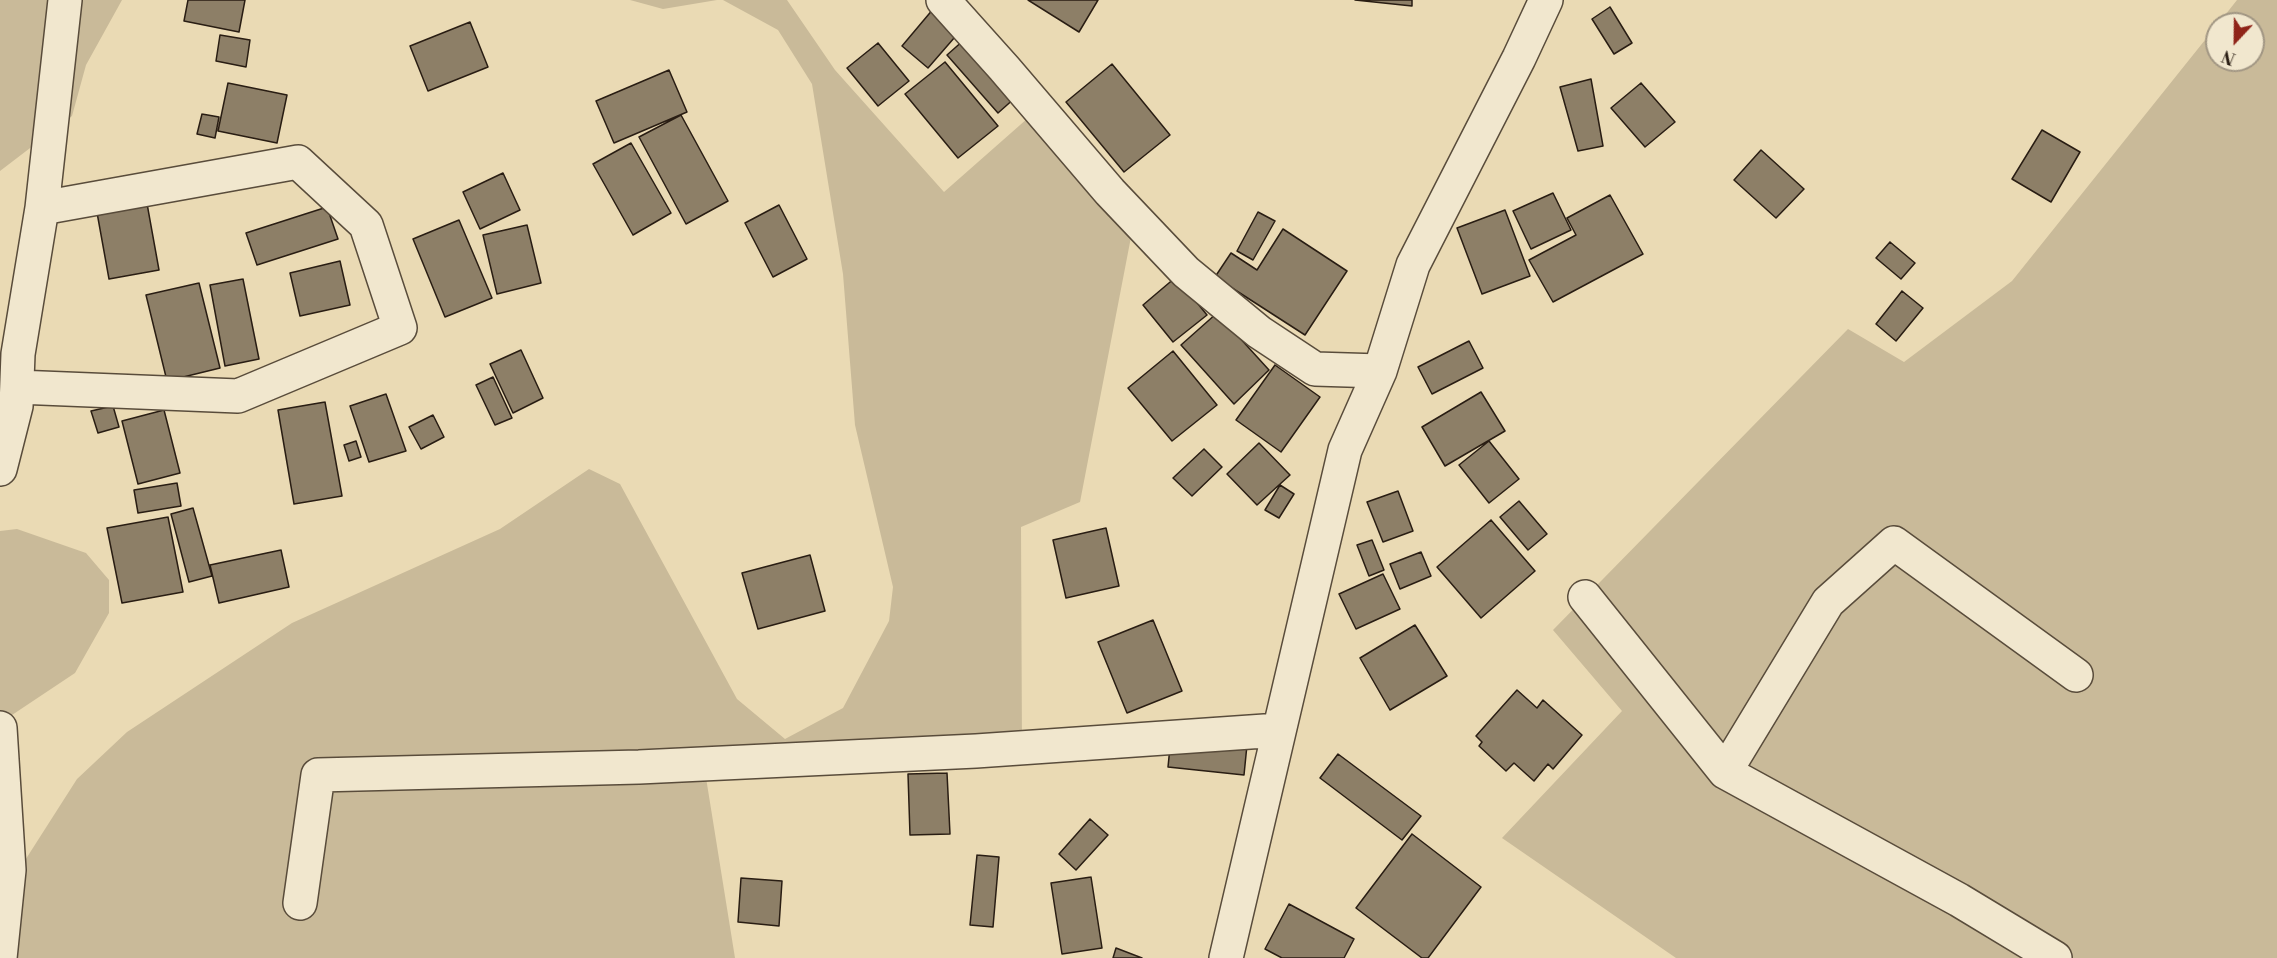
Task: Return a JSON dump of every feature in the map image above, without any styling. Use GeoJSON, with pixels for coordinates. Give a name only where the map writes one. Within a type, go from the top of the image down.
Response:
{"type":"FeatureCollection","features":[{"type":"Feature","properties":{"kind":"street"},"geometry":{"type":"LineString","coordinates":[[0,469],[16,406],[17,387],[9,356],[42,208],[65,0]]}},
{"type":"Feature","properties":{"kind":"street"},"geometry":{"type":"LineString","coordinates":[[943,0],[1110,192],[1195,280],[1259,332],[1315,369],[1380,371]]}},
{"type":"Feature","properties":{"kind":"street"},"geometry":{"type":"LineString","coordinates":[[1226,958],[1345,450],[1380,371],[1413,265],[1519,58],[1546,0]]}},
{"type":"Feature","properties":{"kind":"street"},"geometry":{"type":"LineString","coordinates":[[17,387],[238,396],[400,328],[366,225],[298,162],[42,208]]}},
{"type":"Feature","properties":{"kind":"street"},"geometry":{"type":"LineString","coordinates":[[1725,772],[1828,602],[1894,543],[2076,675]]}},
{"type":"Feature","properties":{"kind":"street"},"geometry":{"type":"LineString","coordinates":[[1585,597],[1725,772],[1959,900],[2055,958]]}},
{"type":"Feature","properties":{"kind":"street"},"geometry":{"type":"LineString","coordinates":[[0,728],[9,870],[0,958]]}},
{"type":"Feature","properties":{"kind":"street"},"geometry":{"type":"LineString","coordinates":[[300,903],[318,775],[639,767],[941,753],[1279,730]]}},
{"type":"Feature","properties":{"kind":"shaded area"},"geometry":{"type":"Polygon","coordinates":[[[0,0],[122,0],[86,65],[72,116],[0,171],[0,0]]]}},
{"type":"Feature","properties":{"kind":"shaded area"},"geometry":{"type":"Polygon","coordinates":[[[630,0],[717,0],[663,9],[630,0]]]}},
{"type":"Feature","properties":{"kind":"shaded area"},"geometry":{"type":"Polygon","coordinates":[[[723,0],[787,0],[835,70],[944,192],[1028,118],[1131,237],[1080,502],[1021,527],[1022,750],[703,759],[735,958],[0,958],[15,876],[77,779],[127,732],[292,623],[500,529],[589,469],[620,484],[737,699],[785,739],[843,708],[889,621],[893,587],[855,425],[843,274],[812,84],[778,30],[723,0]]]}},
{"type":"Feature","properties":{"kind":"shaded area"},"geometry":{"type":"Polygon","coordinates":[[[2237,0],[2277,0],[2277,958],[1676,958],[1502,838],[1622,711],[1553,630],[1848,329],[1904,362],[2012,281],[2205,40],[2205,72],[2265,72],[2265,12],[2228,12],[2237,0]]]}},
{"type":"Feature","properties":{"kind":"shaded area"},"geometry":{"type":"Polygon","coordinates":[[[17,529],[86,553],[109,580],[109,613],[75,673],[0,723],[0,531],[17,529]]]}},
{"type":"Feature","properties":{"kind":"building"},"geometry":{"type":"Polygon","coordinates":[[[188,0],[245,0],[239,32],[184,21],[188,0]]]}},
{"type":"Feature","properties":{"kind":"building"},"geometry":{"type":"Polygon","coordinates":[[[1028,0],[1098,0],[1079,32],[1028,0]]]}},
{"type":"Feature","properties":{"kind":"building"},"geometry":{"type":"Polygon","coordinates":[[[1355,0],[1412,0],[1412,6],[1355,0]]]}},
{"type":"Feature","properties":{"kind":"building"},"geometry":{"type":"Polygon","coordinates":[[[1610,7],[1632,43],[1614,54],[1592,19],[1610,7]]]}},
{"type":"Feature","properties":{"kind":"building"},"geometry":{"type":"Polygon","coordinates":[[[934,8],[961,30],[928,68],[902,46],[934,8]]]}},
{"type":"Feature","properties":{"kind":"building"},"geometry":{"type":"Polygon","coordinates":[[[470,22],[488,67],[428,91],[410,46],[470,22]]]}},
{"type":"Feature","properties":{"kind":"building"},"geometry":{"type":"Polygon","coordinates":[[[220,35],[250,40],[246,67],[216,61],[220,35]]]}},
{"type":"Feature","properties":{"kind":"building"},"geometry":{"type":"Polygon","coordinates":[[[965,39],[1016,97],[998,113],[947,55],[965,39]]]}},
{"type":"Feature","properties":{"kind":"building"},"geometry":{"type":"Polygon","coordinates":[[[878,43],[909,81],[878,106],[847,68],[878,43]]]}},
{"type":"Feature","properties":{"kind":"building"},"geometry":{"type":"Polygon","coordinates":[[[945,62],[998,126],[958,158],[905,94],[945,62]]]}},
{"type":"Feature","properties":{"kind":"building"},"geometry":{"type":"Polygon","coordinates":[[[1112,64],[1170,135],[1124,172],[1066,102],[1112,64]]]}},
{"type":"Feature","properties":{"kind":"building"},"geometry":{"type":"Polygon","coordinates":[[[669,70],[687,112],[614,143],[596,101],[669,70]]]}},
{"type":"Feature","properties":{"kind":"building"},"geometry":{"type":"Polygon","coordinates":[[[1591,79],[1603,146],[1578,151],[1560,87],[1591,79]]]}},
{"type":"Feature","properties":{"kind":"building"},"geometry":{"type":"Polygon","coordinates":[[[228,83],[287,95],[277,143],[218,131],[228,83]]]}},
{"type":"Feature","properties":{"kind":"building"},"geometry":{"type":"Polygon","coordinates":[[[1641,83],[1675,122],[1645,147],[1611,108],[1641,83]]]}},
{"type":"Feature","properties":{"kind":"building"},"geometry":{"type":"Polygon","coordinates":[[[202,114],[219,117],[215,138],[197,134],[202,114]]]}},
{"type":"Feature","properties":{"kind":"building"},"geometry":{"type":"Polygon","coordinates":[[[681,115],[728,201],[686,224],[639,137],[681,115]]]}},
{"type":"Feature","properties":{"kind":"building"},"geometry":{"type":"Polygon","coordinates":[[[2042,130],[2080,152],[2051,202],[2012,179],[2042,130]]]}},
{"type":"Feature","properties":{"kind":"building"},"geometry":{"type":"Polygon","coordinates":[[[631,143],[671,213],[633,235],[593,164],[631,143]]]}},
{"type":"Feature","properties":{"kind":"building"},"geometry":{"type":"Polygon","coordinates":[[[1761,150],[1804,189],[1776,218],[1734,180],[1761,150]]]}},
{"type":"Feature","properties":{"kind":"building"},"geometry":{"type":"Polygon","coordinates":[[[503,173],[520,210],[480,229],[463,192],[503,173]]]}},
{"type":"Feature","properties":{"kind":"building"},"geometry":{"type":"Polygon","coordinates":[[[1553,193],[1571,230],[1531,249],[1513,211],[1553,193]]]}},
{"type":"Feature","properties":{"kind":"building"},"geometry":{"type":"Polygon","coordinates":[[[1610,195],[1643,254],[1553,302],[1529,260],[1576,235],[1567,218],[1610,195]]]}},
{"type":"Feature","properties":{"kind":"building"},"geometry":{"type":"Polygon","coordinates":[[[146,198],[159,270],[109,279],[96,207],[146,198]]]}},
{"type":"Feature","properties":{"kind":"building"},"geometry":{"type":"Polygon","coordinates":[[[779,205],[807,259],[773,277],[745,223],[779,205]]]}},
{"type":"Feature","properties":{"kind":"building"},"geometry":{"type":"Polygon","coordinates":[[[327,207],[338,239],[257,265],[246,233],[327,207]]]}},
{"type":"Feature","properties":{"kind":"building"},"geometry":{"type":"Polygon","coordinates":[[[1505,210],[1530,276],[1482,294],[1457,228],[1505,210]]]}},
{"type":"Feature","properties":{"kind":"building"},"geometry":{"type":"Polygon","coordinates":[[[1258,212],[1275,221],[1253,260],[1237,251],[1258,212]]]}},
{"type":"Feature","properties":{"kind":"building"},"geometry":{"type":"Polygon","coordinates":[[[459,220],[492,298],[445,317],[413,239],[459,220]]]}},
{"type":"Feature","properties":{"kind":"building"},"geometry":{"type":"Polygon","coordinates":[[[527,225],[541,283],[497,294],[483,235],[527,225]]]}},
{"type":"Feature","properties":{"kind":"building"},"geometry":{"type":"Polygon","coordinates":[[[1283,229],[1347,271],[1305,335],[1215,277],[1231,253],[1257,270],[1283,229]]]}},
{"type":"Feature","properties":{"kind":"building"},"geometry":{"type":"Polygon","coordinates":[[[1890,242],[1915,263],[1901,279],[1876,258],[1890,242]]]}},
{"type":"Feature","properties":{"kind":"building"},"geometry":{"type":"Polygon","coordinates":[[[340,261],[350,305],[300,316],[290,273],[340,261]]]}},
{"type":"Feature","properties":{"kind":"building"},"geometry":{"type":"Polygon","coordinates":[[[1176,277],[1207,315],[1173,342],[1143,305],[1176,277]]]}},
{"type":"Feature","properties":{"kind":"building"},"geometry":{"type":"Polygon","coordinates":[[[243,279],[259,359],[225,366],[210,285],[243,279]]]}},
{"type":"Feature","properties":{"kind":"building"},"geometry":{"type":"Polygon","coordinates":[[[199,283],[220,368],[167,381],[146,295],[199,283]]]}},
{"type":"Feature","properties":{"kind":"building"},"geometry":{"type":"Polygon","coordinates":[[[1902,291],[1923,308],[1896,341],[1876,324],[1902,291]]]}},
{"type":"Feature","properties":{"kind":"building"},"geometry":{"type":"Polygon","coordinates":[[[1217,313],[1269,370],[1234,404],[1181,345],[1217,313]]]}},
{"type":"Feature","properties":{"kind":"building"},"geometry":{"type":"Polygon","coordinates":[[[1469,341],[1483,368],[1432,394],[1418,367],[1469,341]]]}},
{"type":"Feature","properties":{"kind":"building"},"geometry":{"type":"Polygon","coordinates":[[[521,350],[543,398],[513,413],[490,364],[521,350]]]}},
{"type":"Feature","properties":{"kind":"building"},"geometry":{"type":"Polygon","coordinates":[[[1173,351],[1217,405],[1172,441],[1128,388],[1173,351]]]}},
{"type":"Feature","properties":{"kind":"building"},"geometry":{"type":"Polygon","coordinates":[[[1275,365],[1320,397],[1281,452],[1236,420],[1275,365]]]}},
{"type":"Feature","properties":{"kind":"building"},"geometry":{"type":"Polygon","coordinates":[[[493,377],[512,418],[495,425],[476,385],[493,377]]]}},
{"type":"Feature","properties":{"kind":"building"},"geometry":{"type":"Polygon","coordinates":[[[1481,392],[1505,431],[1445,466],[1422,427],[1481,392]]]}},
{"type":"Feature","properties":{"kind":"building"},"geometry":{"type":"Polygon","coordinates":[[[386,394],[406,451],[369,462],[350,406],[386,394]]]}},
{"type":"Feature","properties":{"kind":"building"},"geometry":{"type":"Polygon","coordinates":[[[325,402],[342,496],[294,504],[278,410],[325,402]]]}},
{"type":"Feature","properties":{"kind":"building"},"geometry":{"type":"Polygon","coordinates":[[[113,406],[119,427],[98,433],[91,411],[113,406]]]}},
{"type":"Feature","properties":{"kind":"building"},"geometry":{"type":"Polygon","coordinates":[[[164,410],[180,473],[138,484],[122,421],[164,410]]]}},
{"type":"Feature","properties":{"kind":"building"},"geometry":{"type":"Polygon","coordinates":[[[433,415],[444,437],[421,449],[409,427],[433,415]]]}},
{"type":"Feature","properties":{"kind":"building"},"geometry":{"type":"Polygon","coordinates":[[[356,441],[361,457],[349,461],[344,445],[356,441]]]}},
{"type":"Feature","properties":{"kind":"building"},"geometry":{"type":"Polygon","coordinates":[[[1489,441],[1519,479],[1489,503],[1459,465],[1489,441]]]}},
{"type":"Feature","properties":{"kind":"building"},"geometry":{"type":"Polygon","coordinates":[[[1259,443],[1290,475],[1257,505],[1227,474],[1259,443]]]}},
{"type":"Feature","properties":{"kind":"building"},"geometry":{"type":"Polygon","coordinates":[[[1204,449],[1222,467],[1192,496],[1173,478],[1204,449]]]}},
{"type":"Feature","properties":{"kind":"building"},"geometry":{"type":"Polygon","coordinates":[[[177,483],[181,506],[138,513],[134,490],[177,483]]]}},
{"type":"Feature","properties":{"kind":"building"},"geometry":{"type":"Polygon","coordinates":[[[1280,485],[1294,494],[1279,518],[1265,510],[1280,485]]]}},
{"type":"Feature","properties":{"kind":"building"},"geometry":{"type":"Polygon","coordinates":[[[1398,491],[1413,531],[1383,542],[1367,502],[1398,491]]]}},
{"type":"Feature","properties":{"kind":"building"},"geometry":{"type":"Polygon","coordinates":[[[1519,501],[1547,534],[1528,550],[1500,517],[1519,501]]]}},
{"type":"Feature","properties":{"kind":"building"},"geometry":{"type":"Polygon","coordinates":[[[193,508],[212,576],[189,582],[171,514],[193,508]]]}},
{"type":"Feature","properties":{"kind":"building"},"geometry":{"type":"Polygon","coordinates":[[[168,517],[183,592],[122,603],[107,528],[168,517]]]}},
{"type":"Feature","properties":{"kind":"building"},"geometry":{"type":"Polygon","coordinates":[[[1491,520],[1535,571],[1481,618],[1437,567],[1491,520]]]}},
{"type":"Feature","properties":{"kind":"building"},"geometry":{"type":"Polygon","coordinates":[[[1106,528],[1119,586],[1066,598],[1053,540],[1106,528]]]}},
{"type":"Feature","properties":{"kind":"building"},"geometry":{"type":"Polygon","coordinates":[[[1372,540],[1384,570],[1369,576],[1357,545],[1372,540]]]}},
{"type":"Feature","properties":{"kind":"building"},"geometry":{"type":"Polygon","coordinates":[[[281,550],[289,587],[219,603],[210,565],[281,550]]]}},
{"type":"Feature","properties":{"kind":"building"},"geometry":{"type":"Polygon","coordinates":[[[1421,552],[1431,576],[1400,589],[1390,564],[1421,552]]]}},
{"type":"Feature","properties":{"kind":"building"},"geometry":{"type":"Polygon","coordinates":[[[810,555],[825,611],[758,629],[742,573],[810,555]]]}},
{"type":"Feature","properties":{"kind":"building"},"geometry":{"type":"Polygon","coordinates":[[[1383,574],[1400,609],[1356,629],[1339,594],[1383,574]]]}},
{"type":"Feature","properties":{"kind":"building"},"geometry":{"type":"Polygon","coordinates":[[[1153,620],[1182,691],[1127,713],[1098,642],[1153,620]]]}},
{"type":"Feature","properties":{"kind":"building"},"geometry":{"type":"Polygon","coordinates":[[[1415,625],[1447,676],[1390,710],[1360,658],[1415,625]]]}},
{"type":"Feature","properties":{"kind":"building"},"geometry":{"type":"Polygon","coordinates":[[[1517,690],[1537,708],[1543,700],[1582,735],[1553,769],[1548,764],[1534,781],[1514,763],[1506,771],[1479,746],[1482,742],[1476,736],[1517,690]]]}},
{"type":"Feature","properties":{"kind":"building"},"geometry":{"type":"Polygon","coordinates":[[[1171,737],[1247,745],[1244,775],[1168,767],[1171,737]]]}},
{"type":"Feature","properties":{"kind":"building"},"geometry":{"type":"Polygon","coordinates":[[[1338,754],[1421,816],[1402,840],[1320,778],[1338,754]]]}},
{"type":"Feature","properties":{"kind":"building"},"geometry":{"type":"Polygon","coordinates":[[[947,773],[950,834],[910,835],[908,774],[947,773]]]}},
{"type":"Feature","properties":{"kind":"building"},"geometry":{"type":"Polygon","coordinates":[[[1090,819],[1108,835],[1076,870],[1059,854],[1090,819]]]}},
{"type":"Feature","properties":{"kind":"building"},"geometry":{"type":"Polygon","coordinates":[[[1412,834],[1481,887],[1428,958],[1422,958],[1356,908],[1412,834]]]}},
{"type":"Feature","properties":{"kind":"building"},"geometry":{"type":"Polygon","coordinates":[[[977,855],[999,857],[993,927],[970,925],[977,855]]]}},
{"type":"Feature","properties":{"kind":"building"},"geometry":{"type":"Polygon","coordinates":[[[1091,877],[1102,948],[1062,954],[1051,883],[1091,877]]]}},
{"type":"Feature","properties":{"kind":"building"},"geometry":{"type":"Polygon","coordinates":[[[741,878],[782,881],[779,926],[738,922],[741,878]]]}},
{"type":"Feature","properties":{"kind":"building"},"geometry":{"type":"Polygon","coordinates":[[[1289,904],[1354,939],[1344,958],[1282,958],[1265,949],[1289,904]]]}},
{"type":"Feature","properties":{"kind":"building"},"geometry":{"type":"Polygon","coordinates":[[[1116,948],[1142,958],[1113,958],[1116,948]]]}}]}
